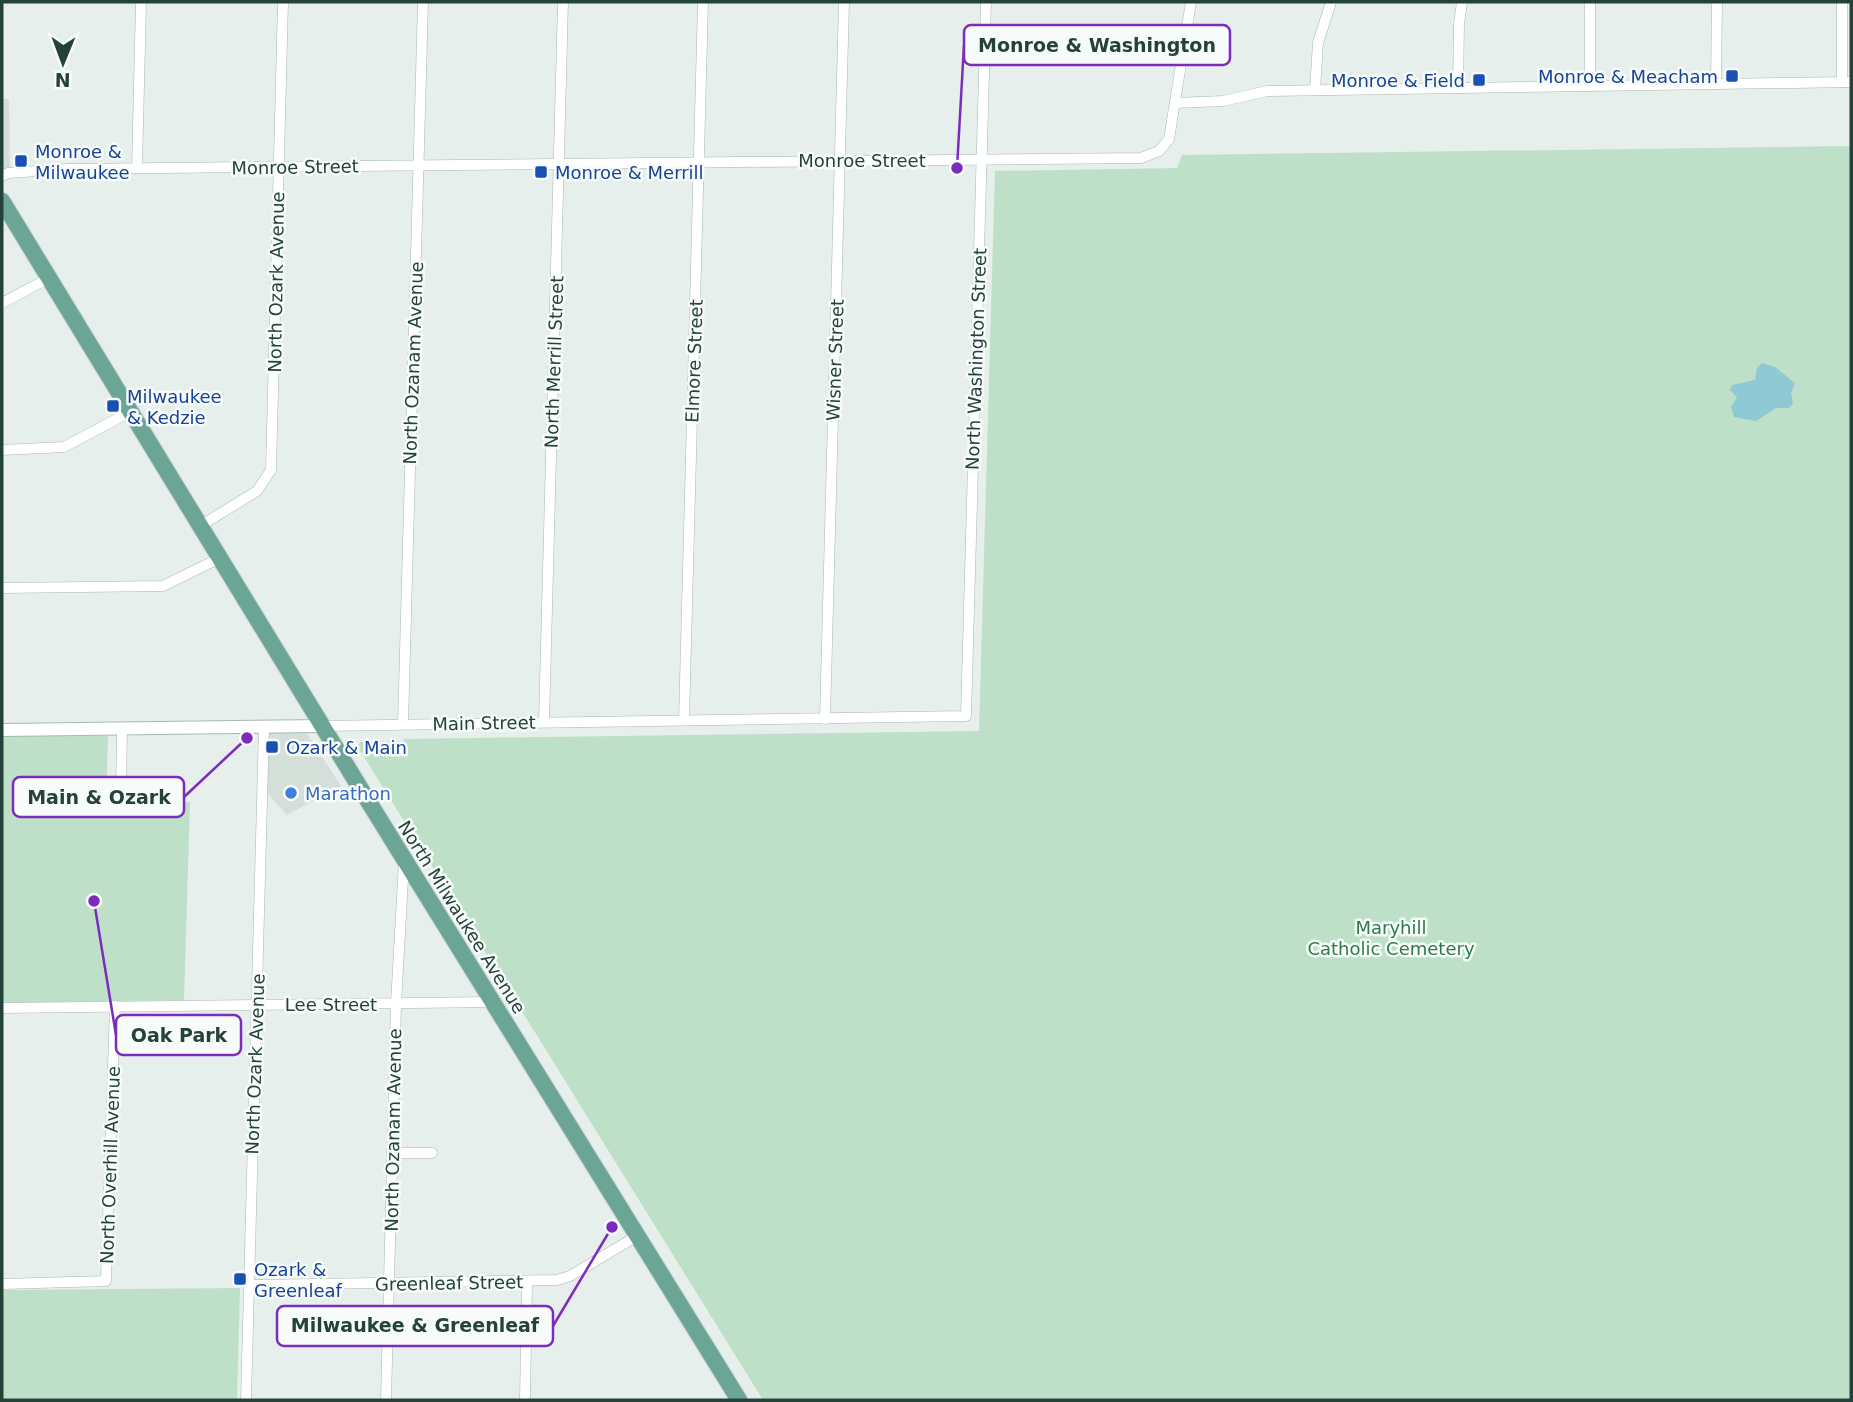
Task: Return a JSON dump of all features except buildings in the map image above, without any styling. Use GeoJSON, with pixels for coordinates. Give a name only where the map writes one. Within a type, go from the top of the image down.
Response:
{"type":"FeatureCollection","features":[{"type":"Feature","properties":{"kind":"main road","name":"North Milwaukee Avenue"},"geometry":{"type":"LineString","coordinates":[[2,201],[637,1236],[733,1398]]}},
{"type":"Feature","properties":{"kind":"street"},"geometry":{"type":"LineString","coordinates":[[137,168],[141,2]]}},
{"type":"Feature","properties":{"kind":"street","name":"North Ozark Avenue"},"geometry":{"type":"LineString","coordinates":[[200,526],[257,491],[271,470],[283,2]]}},
{"type":"Feature","properties":{"kind":"street","name":"North Ozanam Avenue"},"geometry":{"type":"LineString","coordinates":[[403,724],[423,2]]}},
{"type":"Feature","properties":{"kind":"street","name":"North Merrill Street"},"geometry":{"type":"LineString","coordinates":[[544,722],[564,2]]}},
{"type":"Feature","properties":{"kind":"street","name":"Elmore Street"},"geometry":{"type":"LineString","coordinates":[[684,720],[703,2]]}},
{"type":"Feature","properties":{"kind":"street","name":"Wisner Street"},"geometry":{"type":"LineString","coordinates":[[825,719],[844,2]]}},
{"type":"Feature","properties":{"kind":"street","name":"North Washington Street"},"geometry":{"type":"LineString","coordinates":[[966,716],[985,2]]}},
{"type":"Feature","properties":{"kind":"street","name":"Monroe Street"},"geometry":{"type":"LineString","coordinates":[[2,176],[32,171],[137,168],[1152,156],[1169,139],[1191,2]]}},
{"type":"Feature","properties":{"kind":"street"},"geometry":{"type":"LineString","coordinates":[[1315,90],[1318,43],[1331,2]]}},
{"type":"Feature","properties":{"kind":"street"},"geometry":{"type":"LineString","coordinates":[[1458,88],[1462,2]]}},
{"type":"Feature","properties":{"kind":"street"},"geometry":{"type":"LineString","coordinates":[[1590,2],[1590,86]]}},
{"type":"Feature","properties":{"kind":"street"},"geometry":{"type":"LineString","coordinates":[[1716,84],[1717,2]]}},
{"type":"Feature","properties":{"kind":"street"},"geometry":{"type":"LineString","coordinates":[[1175,103],[1213,103],[1266,91],[1847,82],[1842,2]]}},
{"type":"Feature","properties":{"kind":"street"},"geometry":{"type":"LineString","coordinates":[[2,303],[49,278]]}},
{"type":"Feature","properties":{"kind":"street"},"geometry":{"type":"LineString","coordinates":[[2,450],[64,447],[130,412]]}},
{"type":"Feature","properties":{"kind":"street"},"geometry":{"type":"LineString","coordinates":[[2,588],[163,586],[219,558]]}},
{"type":"Feature","properties":{"kind":"street","name":"Main Street"},"geometry":{"type":"LineString","coordinates":[[2,730],[966,716]]}},
{"type":"Feature","properties":{"kind":"street","name":"North Ozark Avenue"},"geometry":{"type":"LineString","coordinates":[[246,1400],[264,727]]}},
{"type":"Feature","properties":{"kind":"street"},"geometry":{"type":"LineString","coordinates":[[121,798],[122,729]]}},
{"type":"Feature","properties":{"kind":"street","name":"North Ozanam Avenue"},"geometry":{"type":"LineString","coordinates":[[386,1400],[396,1004],[404,859]]}},
{"type":"Feature","properties":{"kind":"street","name":"Lee Street"},"geometry":{"type":"LineString","coordinates":[[2,1008],[492,1002]]}},
{"type":"Feature","properties":{"kind":"street","name":"North Overhill Avenue"},"geometry":{"type":"LineString","coordinates":[[2,1284],[106,1281],[115,1006]]}},
{"type":"Feature","properties":{"kind":"street"},"geometry":{"type":"LineString","coordinates":[[392,1153],[432,1153]]}},
{"type":"Feature","properties":{"kind":"street","name":"Greenleaf Street"},"geometry":{"type":"LineString","coordinates":[[249,1285],[527,1282],[570,1276],[637,1236]]}},
{"type":"Feature","properties":{"kind":"street"},"geometry":{"type":"LineString","coordinates":[[524,1400],[527,1282]]}},
{"type":"Feature","properties":{"kind":"shaded area"},"geometry":{"type":"Polygon","coordinates":[[[2,99],[9,99],[10,168],[2,169],[2,99]]]}},
{"type":"Feature","properties":{"kind":"shaded area"},"geometry":{"type":"Polygon","coordinates":[[[304,729],[341,786],[287,815],[261,786],[261,730],[304,729]]]}},
{"type":"Feature","properties":{"kind":"green space","name":"Maryhill Catholic Cemetery"},"geometry":{"type":"Polygon","coordinates":[[[1851,146],[1851,1400],[763,1400],[358,747],[360,742],[404,739],[979,731],[995,171],[1177,168],[1182,155],[1851,146]]]}},
{"type":"Feature","properties":{"kind":"green space"},"geometry":{"type":"Polygon","coordinates":[[[2,736],[108,736],[106,802],[190,802],[184,1000],[2,1003],[2,736]]]}},
{"type":"Feature","properties":{"kind":"green space"},"geometry":{"type":"Polygon","coordinates":[[[240,1288],[237,1400],[2,1400],[2,1290],[240,1288]]]}},
{"type":"Feature","properties":{"kind":"water"},"geometry":{"type":"Polygon","coordinates":[[[1762,363],[1775,367],[1795,383],[1791,393],[1793,404],[1789,408],[1776,408],[1756,421],[1734,417],[1731,407],[1737,397],[1730,390],[1732,385],[1755,380],[1757,368],[1762,363]]]}},
{"type":"Feature","properties":{"kind":"place","name":"Monroe & Meacham"},"geometry":{"type":"Point","coordinates":[1732,76]}},
{"type":"Feature","properties":{"kind":"place","name":"Monroe & Field"},"geometry":{"type":"Point","coordinates":[1479,80]}},
{"type":"Feature","properties":{"kind":"place","name":"Monroe & Milwaukee"},"geometry":{"type":"Point","coordinates":[21,161]}},
{"type":"Feature","properties":{"kind":"place","name":"Monroe & Washington"},"geometry":{"type":"Point","coordinates":[957,168]}},
{"type":"Feature","properties":{"kind":"place","name":"Monroe & Merrill"},"geometry":{"type":"Point","coordinates":[541,172]}},
{"type":"Feature","properties":{"kind":"place","name":"Milwaukee & Kedzie"},"geometry":{"type":"Point","coordinates":[113,406]}},
{"type":"Feature","properties":{"kind":"place","name":"Main & Ozark"},"geometry":{"type":"Point","coordinates":[247,738]}},
{"type":"Feature","properties":{"kind":"place","name":"Ozark & Main"},"geometry":{"type":"Point","coordinates":[272,747]}},
{"type":"Feature","properties":{"kind":"place","name":"Marathon"},"geometry":{"type":"Point","coordinates":[291,793]}},
{"type":"Feature","properties":{"kind":"place","name":"Oak Park"},"geometry":{"type":"Point","coordinates":[94,901]}},
{"type":"Feature","properties":{"kind":"place","name":"Milwaukee & Greenleaf"},"geometry":{"type":"Point","coordinates":[612,1227]}},
{"type":"Feature","properties":{"kind":"place","name":"Ozark & Greenleaf"},"geometry":{"type":"Point","coordinates":[240,1279]}}]}
